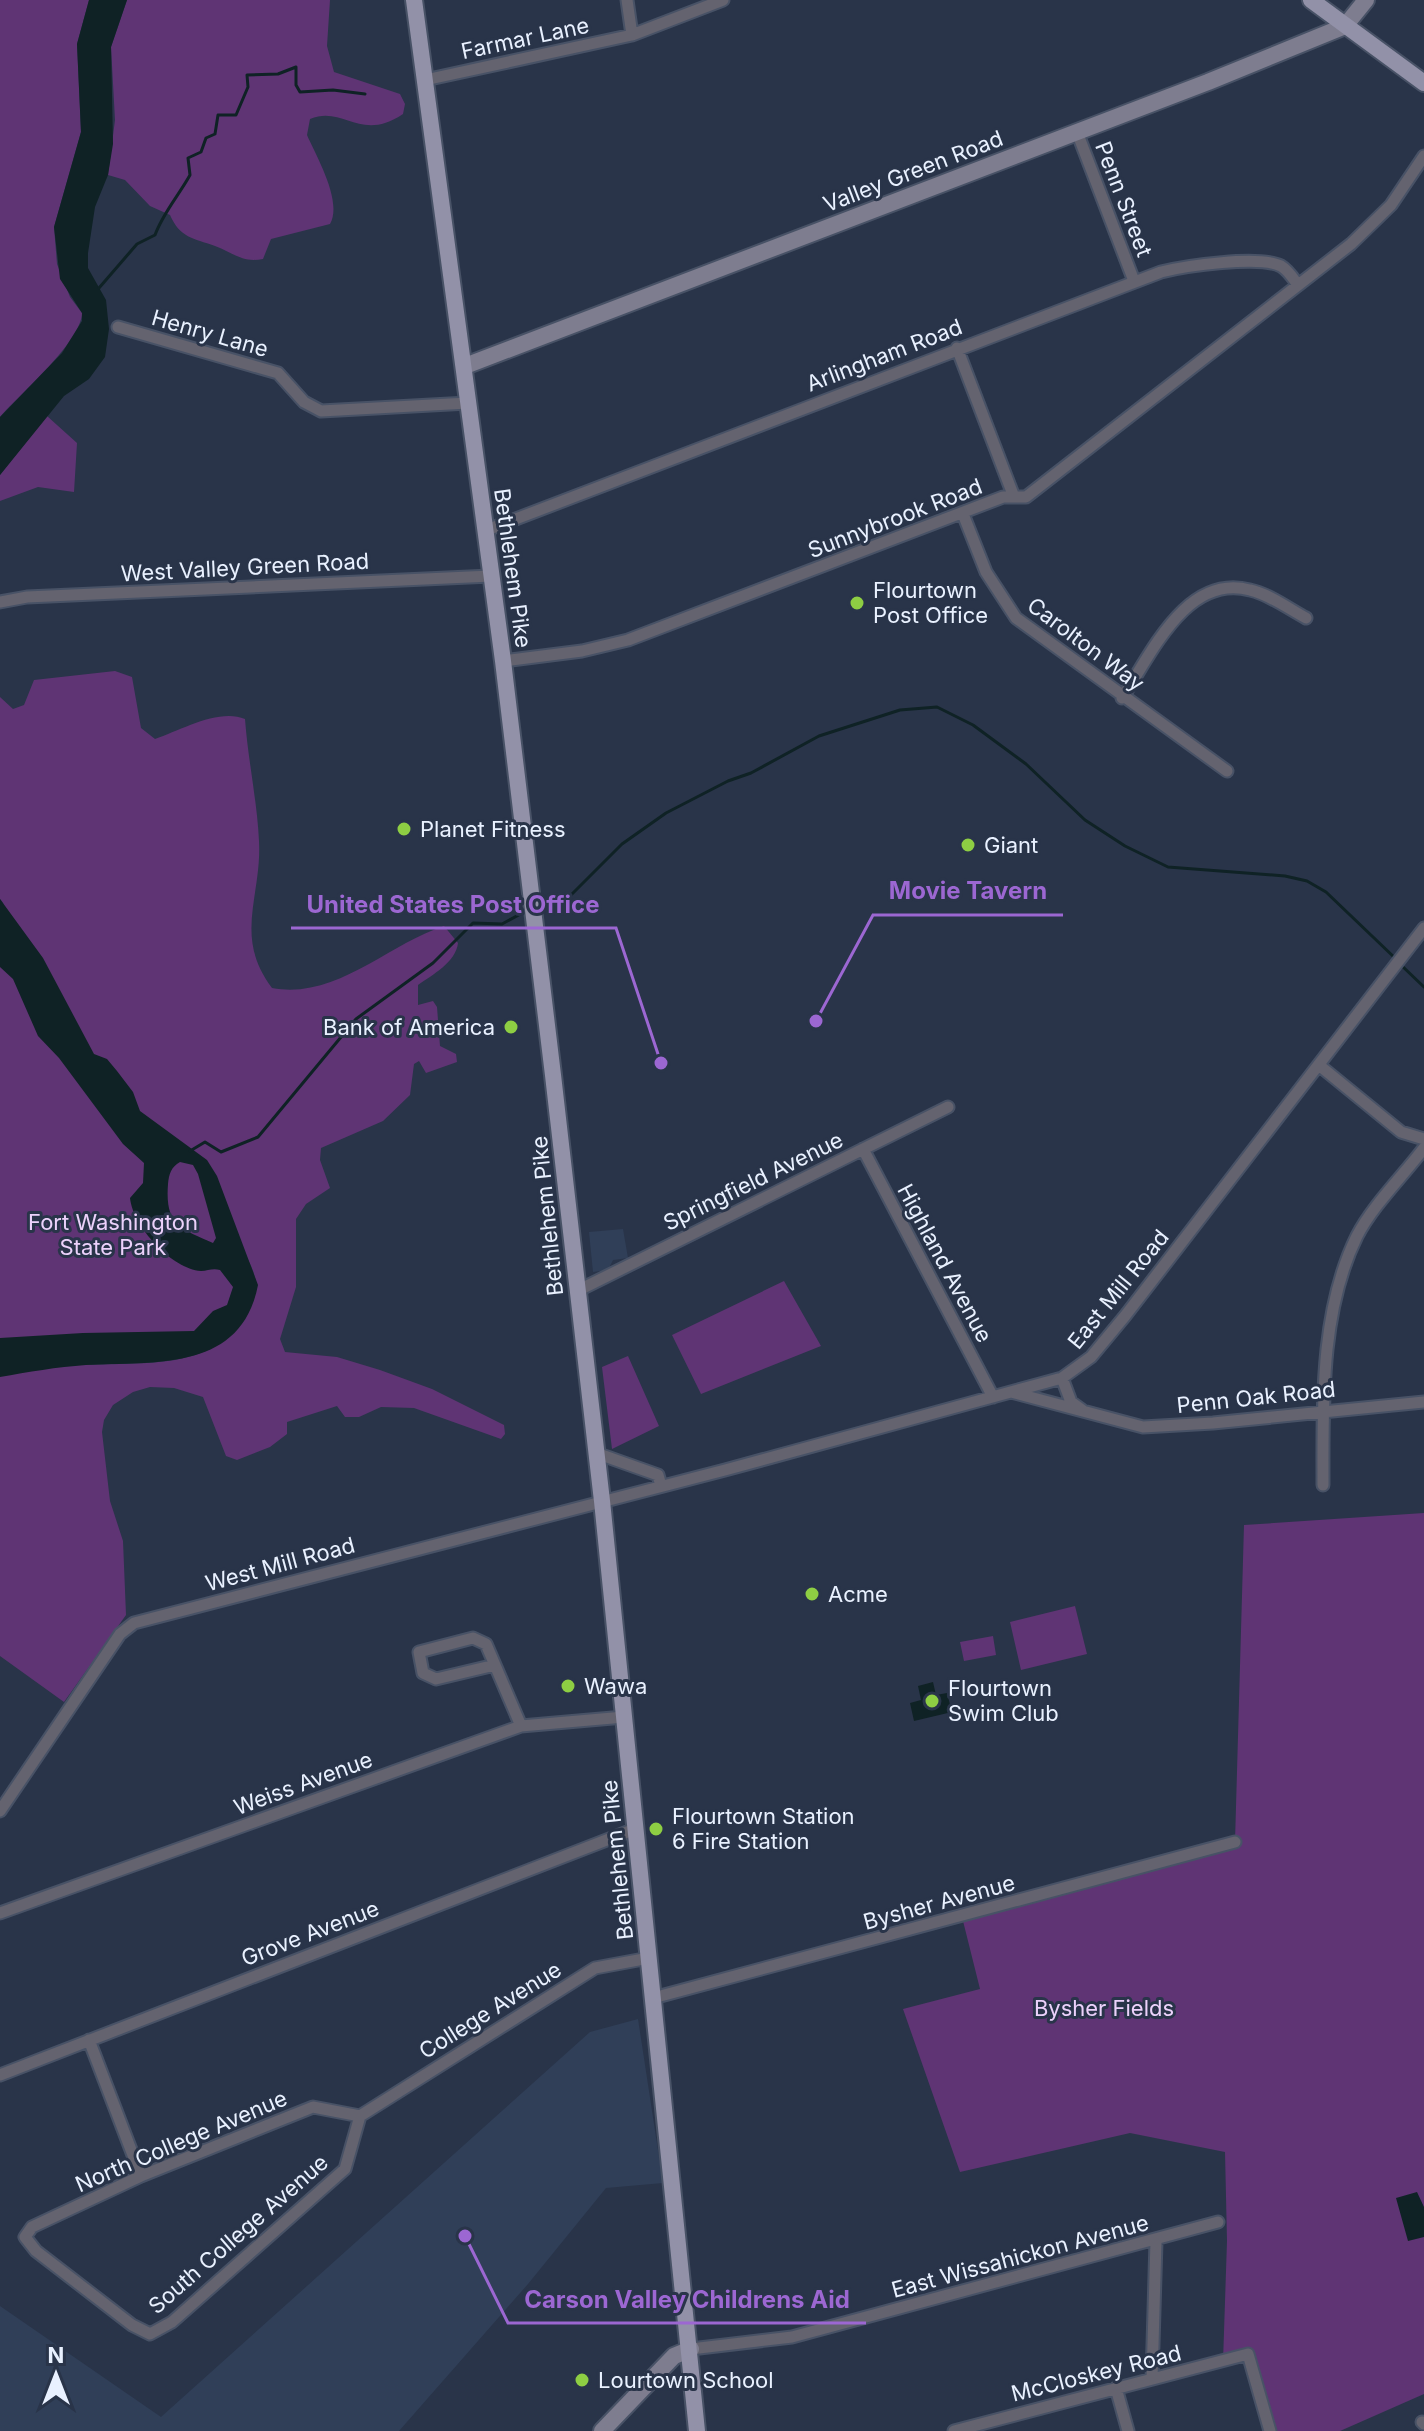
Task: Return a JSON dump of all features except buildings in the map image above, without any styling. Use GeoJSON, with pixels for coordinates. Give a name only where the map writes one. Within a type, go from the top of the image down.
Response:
{"type":"FeatureCollection","features":[{"type":"Feature","properties":{"kind":"main road","name":"Bethlehem Pike"},"geometry":{"type":"LineString","coordinates":[[414,0],[487,530],[602,1501],[697,2431]]}},
{"type":"Feature","properties":{"kind":"main road"},"geometry":{"type":"LineString","coordinates":[[1311,0],[1424,83]]}},
{"type":"Feature","properties":{"kind":"street"},"geometry":{"type":"LineString","coordinates":[[627,0],[632,35]]}},
{"type":"Feature","properties":{"kind":"street","name":"Farmar Lane"},"geometry":{"type":"LineString","coordinates":[[425,80],[632,35],[723,0]]}},
{"type":"Feature","properties":{"kind":"street","name":"Valley Green Road"},"geometry":{"type":"LineString","coordinates":[[465,366],[1345,26],[1366,0]]}},
{"type":"Feature","properties":{"kind":"street","name":"Penn Street"},"geometry":{"type":"LineString","coordinates":[[1077,132],[1134,281]]}},
{"type":"Feature","properties":{"kind":"street","name":"Sunnybrook Road"},"geometry":{"type":"LineString","coordinates":[[503,661],[582,651],[628,640],[1003,497],[1026,497],[1381,217],[1424,156]]}},
{"type":"Feature","properties":{"kind":"street","name":"Arlingham Road"},"geometry":{"type":"LineString","coordinates":[[487,530],[1134,281],[1197,265],[1263,264],[1284,267],[1298,285]]}},
{"type":"Feature","properties":{"kind":"street","name":"Henry Lane"},"geometry":{"type":"LineString","coordinates":[[118,327],[278,373],[304,402],[321,411],[468,403]]}},
{"type":"Feature","properties":{"kind":"street"},"geometry":{"type":"LineString","coordinates":[[957,348],[1014,497]]}},
{"type":"Feature","properties":{"kind":"street","name":"Carolton Way"},"geometry":{"type":"LineString","coordinates":[[963,514],[986,572],[1008,608],[1037,635],[1227,771]]}},
{"type":"Feature","properties":{"kind":"street","name":"West Valley Green Road"},"geometry":{"type":"LineString","coordinates":[[0,602],[12,598],[491,576]]}},
{"type":"Feature","properties":{"kind":"street"},"geometry":{"type":"LineString","coordinates":[[1122,698],[1181,612],[1205,594],[1234,588],[1254,590],[1306,618]]}},
{"type":"Feature","properties":{"kind":"street","name":"East Mill Road"},"geometry":{"type":"LineString","coordinates":[[661,1486],[1062,1378],[1091,1357],[1320,1066],[1424,928]]}},
{"type":"Feature","properties":{"kind":"street"},"geometry":{"type":"LineString","coordinates":[[1320,1066],[1401,1132],[1424,1139]]}},
{"type":"Feature","properties":{"kind":"street","name":"Springfield Avenue"},"geometry":{"type":"LineString","coordinates":[[577,1291],[948,1107]]}},
{"type":"Feature","properties":{"kind":"street"},"geometry":{"type":"LineString","coordinates":[[1323,1485],[1323,1410],[1341,1277],[1358,1234],[1424,1148]]}},
{"type":"Feature","properties":{"kind":"street","name":"Highland Avenue"},"geometry":{"type":"LineString","coordinates":[[863,1149],[993,1397]]}},
{"type":"Feature","properties":{"kind":"street"},"geometry":{"type":"LineString","coordinates":[[1062,1378],[1071,1402],[1094,1416]]}},
{"type":"Feature","properties":{"kind":"street","name":"Penn Oak Road"},"geometry":{"type":"LineString","coordinates":[[1011,1392],[1094,1416],[1157,1427],[1424,1402]]}},
{"type":"Feature","properties":{"kind":"street"},"geometry":{"type":"LineString","coordinates":[[596,1453],[658,1475],[661,1486]]}},
{"type":"Feature","properties":{"kind":"street","name":"West Mill Road"},"geometry":{"type":"LineString","coordinates":[[0,1811],[120,1634],[134,1623],[661,1486]]}},
{"type":"Feature","properties":{"kind":"street"},"geometry":{"type":"LineString","coordinates":[[495,1665],[436,1679],[423,1673],[419,1652],[473,1638],[486,1644],[495,1665],[521,1726]]}},
{"type":"Feature","properties":{"kind":"street","name":"Weiss Avenue"},"geometry":{"type":"LineString","coordinates":[[0,1913],[521,1726],[624,1717]]}},
{"type":"Feature","properties":{"kind":"street","name":"Grove Avenue"},"geometry":{"type":"LineString","coordinates":[[0,2075],[635,1829]]}},
{"type":"Feature","properties":{"kind":"street","name":"Bysher Avenue"},"geometry":{"type":"LineString","coordinates":[[653,1998],[1235,1842]]}},
{"type":"Feature","properties":{"kind":"street","name":"College Avenue"},"geometry":{"type":"LineString","coordinates":[[360,2116],[595,1968],[649,1958]]}},
{"type":"Feature","properties":{"kind":"street"},"geometry":{"type":"LineString","coordinates":[[89,2040],[141,2176]]}},
{"type":"Feature","properties":{"kind":"street","name":"North College Avenue"},"geometry":{"type":"LineString","coordinates":[[25,2237],[32,2227],[141,2176],[313,2107],[360,2116]]}},
{"type":"Feature","properties":{"kind":"street","name":"South College Avenue"},"geometry":{"type":"LineString","coordinates":[[25,2237],[36,2251],[132,2325],[150,2334],[172,2322],[345,2169],[360,2116]]}},
{"type":"Feature","properties":{"kind":"street","name":"East Wissahickon Avenue"},"geometry":{"type":"LineString","coordinates":[[691,2349],[792,2337],[1218,2222]]}},
{"type":"Feature","properties":{"kind":"street"},"geometry":{"type":"LineString","coordinates":[[1152,2379],[1156,2241]]}},
{"type":"Feature","properties":{"kind":"street"},"geometry":{"type":"LineString","coordinates":[[602,2431],[674,2356],[691,2349]]}},
{"type":"Feature","properties":{"kind":"street","name":"McCloskey Road"},"geometry":{"type":"LineString","coordinates":[[954,2431],[1248,2354],[1270,2431]]}},
{"type":"Feature","properties":{"kind":"street"},"geometry":{"type":"LineString","coordinates":[[1116,2388],[1128,2431]]}},
{"type":"Feature","properties":{"kind":"shaded area"},"geometry":{"type":"Polygon","coordinates":[[[89,0],[127,0],[111,47],[113,144],[108,175],[95,207],[88,253],[88,268],[106,300],[109,329],[105,357],[89,379],[64,396],[0,475],[0,417],[62,353],[82,321],[82,313],[60,279],[54,227],[81,132],[77,44],[89,0]]]}},
{"type":"Feature","properties":{"kind":"shaded area"},"geometry":{"type":"Polygon","coordinates":[[[0,899],[43,958],[94,1054],[107,1059],[117,1071],[133,1092],[140,1111],[207,1160],[217,1176],[258,1285],[249,1313],[234,1334],[214,1347],[192,1356],[166,1361],[75,1366],[0,1377],[0,1338],[194,1331],[213,1311],[227,1305],[233,1287],[220,1270],[201,1271],[178,1263],[146,1233],[130,1198],[143,1183],[144,1163],[123,1144],[59,1058],[38,1036],[13,979],[0,967],[0,899]],[[180,1162],[171,1171],[169,1208],[183,1228],[213,1243],[216,1238],[193,1165],[180,1162]]]}},
{"type":"Feature","properties":{"kind":"shaded area"},"geometry":{"type":"Polygon","coordinates":[[[623,1229],[628,1258],[613,1260],[608,1270],[593,1272],[589,1232],[623,1229]]]}},
{"type":"Feature","properties":{"kind":"shaded area","name":"Flourtown Swim Club"},"geometry":{"type":"Polygon","coordinates":[[[933,1682],[936,1695],[947,1693],[952,1712],[914,1721],[910,1703],[921,1700],[918,1686],[933,1682]]]}},
{"type":"Feature","properties":{"kind":"shaded area"},"geometry":{"type":"Polygon","coordinates":[[[638,2019],[663,2183],[606,2188],[528,2284],[399,2431],[0,2431],[0,2306],[161,2417],[590,2032],[638,2019]]]}},
{"type":"Feature","properties":{"kind":"shaded area"},"geometry":{"type":"Polygon","coordinates":[[[1417,2192],[1424,2207],[1424,2237],[1408,2241],[1396,2198],[1417,2192]]]}},
{"type":"Feature","properties":{"kind":"green space"},"geometry":{"type":"Polygon","coordinates":[[[0,0],[89,0],[77,44],[81,132],[54,227],[57,264],[70,297],[82,313],[72,338],[61,352],[0,417],[0,0]]]}},
{"type":"Feature","properties":{"kind":"green space"},"geometry":{"type":"Polygon","coordinates":[[[127,0],[330,0],[327,46],[334,72],[400,94],[405,104],[403,114],[375,125],[333,116],[310,119],[307,135],[331,191],[333,214],[330,224],[271,239],[263,259],[244,258],[188,236],[170,215],[150,206],[125,180],[108,175],[115,120],[111,47],[127,0]]]}},
{"type":"Feature","properties":{"kind":"green space"},"geometry":{"type":"Polygon","coordinates":[[[47,416],[77,443],[74,492],[38,487],[0,501],[0,475],[47,416]]]}},
{"type":"Feature","properties":{"kind":"green space","name":"Fort Washington State Park"},"geometry":{"type":"Polygon","coordinates":[[[115,671],[132,677],[141,728],[155,739],[212,718],[235,716],[245,719],[259,841],[252,933],[260,969],[272,988],[295,990],[318,986],[444,926],[458,943],[448,962],[418,985],[418,1005],[433,1001],[437,1007],[440,1046],[456,1054],[457,1062],[426,1073],[419,1061],[414,1064],[410,1095],[383,1121],[321,1148],[320,1160],[330,1188],[306,1204],[296,1219],[296,1287],[280,1339],[285,1352],[337,1357],[432,1389],[504,1425],[505,1434],[501,1439],[414,1408],[381,1407],[359,1417],[345,1417],[337,1406],[287,1422],[287,1434],[270,1447],[237,1460],[226,1456],[203,1397],[174,1388],[150,1387],[133,1392],[113,1405],[104,1420],[102,1432],[110,1501],[123,1541],[126,1615],[64,1702],[0,1656],[0,901],[4,904],[0,899],[0,697],[13,709],[24,705],[34,680],[115,671]],[[244,1251],[243,1290],[217,1338],[87,1365],[175,1360],[215,1346],[232,1333],[253,1301],[255,1280],[244,1251]]]}},
{"type":"Feature","properties":{"kind":"green space"},"geometry":{"type":"Polygon","coordinates":[[[784,1281],[821,1346],[701,1394],[672,1335],[784,1281]]]}},
{"type":"Feature","properties":{"kind":"green space"},"geometry":{"type":"Polygon","coordinates":[[[628,1356],[659,1426],[612,1449],[602,1367],[628,1356]]]}},
{"type":"Feature","properties":{"kind":"green space","name":"Bysher Fields"},"geometry":{"type":"Polygon","coordinates":[[[1424,1513],[1424,2394],[1340,2431],[1270,2431],[1248,2355],[1223,2362],[1227,2241],[1225,2152],[1130,2133],[960,2172],[903,2009],[980,1989],[962,1917],[1235,1842],[1244,1525],[1424,1513]]]}},
{"type":"Feature","properties":{"kind":"green space"},"geometry":{"type":"Polygon","coordinates":[[[1075,1606],[1087,1654],[1021,1670],[1010,1622],[1075,1606]]]}},
{"type":"Feature","properties":{"kind":"green space"},"geometry":{"type":"Polygon","coordinates":[[[993,1636],[996,1655],[964,1661],[960,1642],[993,1636]]]}},
{"type":"Feature","properties":{"kind":"waterway"},"geometry":{"type":"LineString","coordinates":[[99,288],[137,244],[155,235],[190,175],[188,158],[201,152],[206,138],[215,134],[218,115],[236,115],[248,87],[247,75],[278,74],[296,67],[296,85],[300,92],[333,90],[365,94]]}},
{"type":"Feature","properties":{"kind":"waterway"},"geometry":{"type":"LineString","coordinates":[[538,909],[559,907],[622,844],[666,813],[728,781],[751,773],[819,736],[900,710],[937,707],[973,725],[1026,764],[1085,820],[1125,846],[1168,867],[1285,876],[1307,881],[1326,892],[1396,959]]}},
{"type":"Feature","properties":{"kind":"waterway"},"geometry":{"type":"LineString","coordinates":[[190,1151],[205,1142],[221,1152],[258,1137],[356,1019],[433,963],[473,923],[502,924],[526,911]]}},
{"type":"Feature","properties":{"kind":"waterway"},"geometry":{"type":"LineString","coordinates":[[1401,965],[1424,987]]}},
{"type":"Feature","properties":{"kind":"place","name":"Flourtown Post Office"},"geometry":{"type":"Point","coordinates":[857,603]}},
{"type":"Feature","properties":{"kind":"place","name":"Planet Fitness"},"geometry":{"type":"Point","coordinates":[404,829]}},
{"type":"Feature","properties":{"kind":"place","name":"Giant"},"geometry":{"type":"Point","coordinates":[968,845]}},
{"type":"Feature","properties":{"kind":"place","name":"Movie Tavern"},"geometry":{"type":"Point","coordinates":[816,1021]}},
{"type":"Feature","properties":{"kind":"place","name":"Bank of America"},"geometry":{"type":"Point","coordinates":[511,1027]}},
{"type":"Feature","properties":{"kind":"place","name":"United States Post Office"},"geometry":{"type":"Point","coordinates":[661,1063]}},
{"type":"Feature","properties":{"kind":"place","name":"Acme"},"geometry":{"type":"Point","coordinates":[812,1594]}},
{"type":"Feature","properties":{"kind":"place","name":"Wawa"},"geometry":{"type":"Point","coordinates":[568,1686]}},
{"type":"Feature","properties":{"kind":"place","name":"Flourtown Swim Club"},"geometry":{"type":"Point","coordinates":[932,1701]}},
{"type":"Feature","properties":{"kind":"place","name":"Flourtown Station 6 Fire Station"},"geometry":{"type":"Point","coordinates":[656,1829]}},
{"type":"Feature","properties":{"kind":"place","name":"Carson Valley Childrens Aid"},"geometry":{"type":"Point","coordinates":[465,2236]}},
{"type":"Feature","properties":{"kind":"place","name":"Lourtown School"},"geometry":{"type":"Point","coordinates":[582,2380]}}]}
